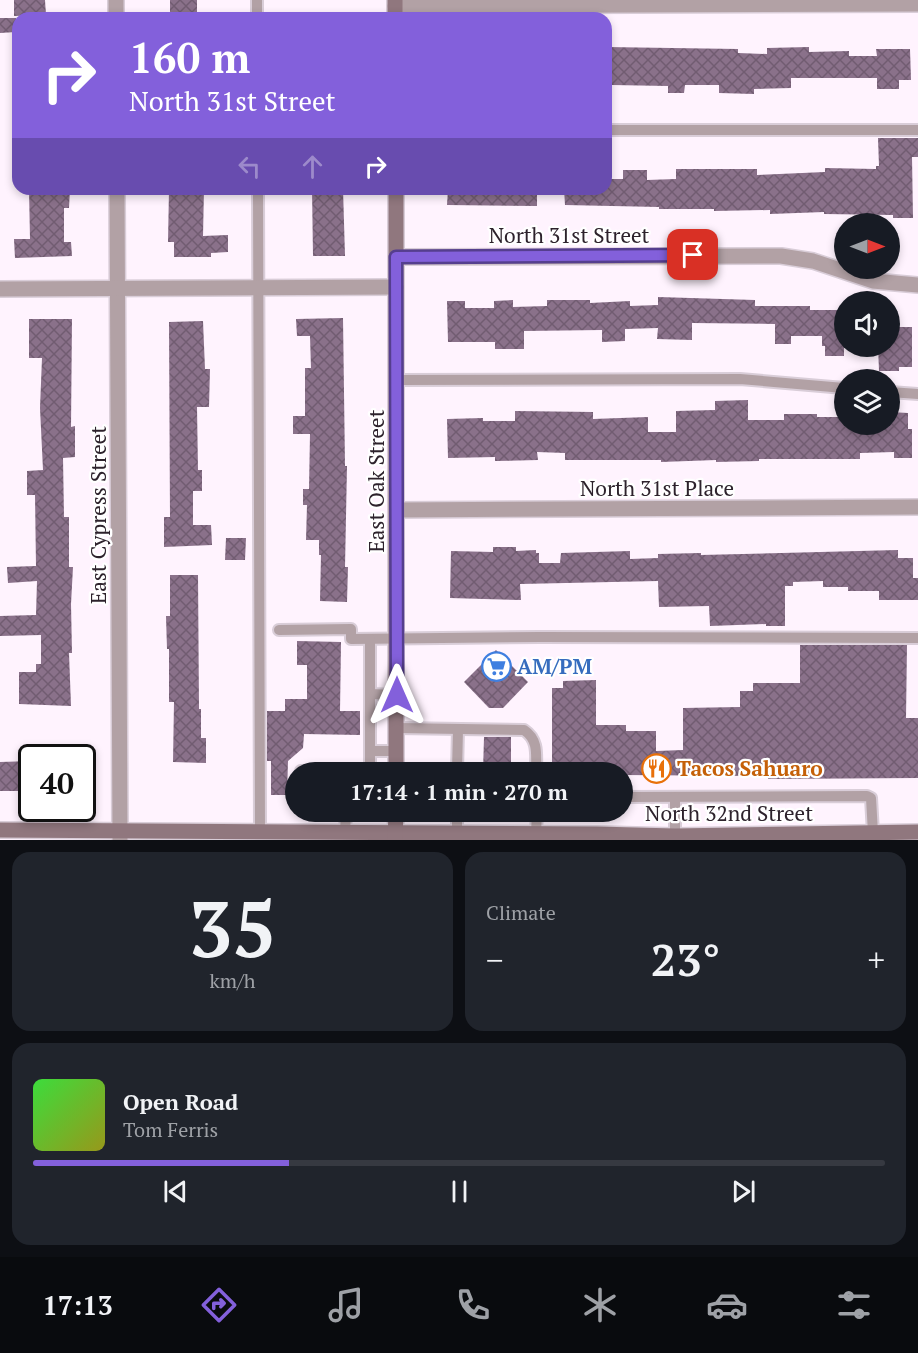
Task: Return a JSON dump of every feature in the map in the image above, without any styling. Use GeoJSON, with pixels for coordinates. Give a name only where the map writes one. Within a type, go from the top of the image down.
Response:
{"type":"FeatureCollection","features":[{"type":"Feature","properties":{"kind":"main road","name":"East Oak Street"},"geometry":{"type":"LineString","coordinates":[[396,195],[396,762]]}},
{"type":"Feature","properties":{"kind":"main road","name":"North 32nd Street"},"geometry":{"type":"LineString","coordinates":[[0,830],[120,835],[345,832],[395,836],[597,837],[832,837],[873,833],[891,836],[918,832]]}},
{"type":"Feature","properties":{"kind":"street"},"geometry":{"type":"LineString","coordinates":[[395,8],[918,4]]}},
{"type":"Feature","properties":{"kind":"street","name":"East Cypress Street"},"geometry":{"type":"LineString","coordinates":[[117,195],[120,835]]}},
{"type":"Feature","properties":{"kind":"street","name":"North 31st Street"},"geometry":{"type":"LineString","coordinates":[[396,257],[781,256],[813,261],[873,281],[918,285]]}},
{"type":"Feature","properties":{"kind":"street"},"geometry":{"type":"LineString","coordinates":[[0,289],[396,287]]}},
{"type":"Feature","properties":{"kind":"street","name":"North 31st Place"},"geometry":{"type":"LineString","coordinates":[[397,510],[918,507]]}},
{"type":"Feature","properties":{"kind":"lane"},"geometry":{"type":"LineString","coordinates":[[612,130],[918,130]]}},
{"type":"Feature","properties":{"kind":"lane"},"geometry":{"type":"LineString","coordinates":[[258,195],[260,832]]}},
{"type":"Feature","properties":{"kind":"lane"},"geometry":{"type":"LineString","coordinates":[[396,380],[740,379],[834,387]]}},
{"type":"Feature","properties":{"kind":"lane"},"geometry":{"type":"LineString","coordinates":[[900,393],[918,394]]}},
{"type":"Feature","properties":{"kind":"lane"},"geometry":{"type":"LineString","coordinates":[[279,630],[351,629],[351,639],[918,638]]}},
{"type":"Feature","properties":{"kind":"lane"},"geometry":{"type":"LineString","coordinates":[[370,639],[370,762]]}},
{"type":"Feature","properties":{"kind":"lane"},"geometry":{"type":"LineString","coordinates":[[370,694],[397,695]]}},
{"type":"Feature","properties":{"kind":"lane"},"geometry":{"type":"LineString","coordinates":[[397,728],[524,730],[532,735],[535,743],[536,762]]}},
{"type":"Feature","properties":{"kind":"lane"},"geometry":{"type":"LineString","coordinates":[[457,762],[458,729]]}},
{"type":"Feature","properties":{"kind":"lane"},"geometry":{"type":"LineString","coordinates":[[370,751],[397,751]]}},
{"type":"Feature","properties":{"kind":"lane"},"geometry":{"type":"LineString","coordinates":[[633,797],[867,796],[871,798],[873,833]]}},
{"type":"Feature","properties":{"kind":"lane"},"geometry":{"type":"LineString","coordinates":[[675,797],[675,836]]}},
{"type":"Feature","properties":{"kind":"lane"},"geometry":{"type":"LineString","coordinates":[[345,832],[346,822]]}},
{"type":"Feature","properties":{"kind":"building"},"geometry":{"type":"Polygon","coordinates":[[[14,0],[45,0],[46,12],[14,12],[14,0]]]}},
{"type":"Feature","properties":{"kind":"building"},"geometry":{"type":"Polygon","coordinates":[[[170,0],[197,0],[197,12],[170,12],[170,0]]]}},
{"type":"Feature","properties":{"kind":"building"},"geometry":{"type":"Polygon","coordinates":[[[0,18],[12,18],[12,32],[0,33],[0,18]]]}},
{"type":"Feature","properties":{"kind":"building"},"geometry":{"type":"Polygon","coordinates":[[[612,47],[738,49],[738,53],[767,54],[767,48],[809,47],[809,52],[849,51],[849,56],[877,56],[876,49],[910,49],[911,80],[899,80],[899,89],[877,89],[877,78],[791,78],[791,88],[754,89],[754,94],[719,93],[719,85],[685,85],[684,93],[668,93],[668,86],[612,85],[612,47]]]}},
{"type":"Feature","properties":{"kind":"building"},"geometry":{"type":"Polygon","coordinates":[[[878,138],[918,138],[918,157],[912,157],[913,218],[900,218],[900,213],[770,214],[770,210],[714,211],[714,209],[565,205],[564,195],[612,195],[612,179],[623,179],[623,170],[647,170],[647,180],[676,179],[676,169],[757,169],[757,175],[825,172],[825,168],[876,169],[876,166],[879,166],[878,138]]]}},
{"type":"Feature","properties":{"kind":"building"},"geometry":{"type":"Polygon","coordinates":[[[29,195],[70,195],[69,208],[64,208],[64,242],[71,242],[72,256],[15,258],[14,239],[30,239],[29,195]]]}},
{"type":"Feature","properties":{"kind":"building"},"geometry":{"type":"Polygon","coordinates":[[[169,195],[204,195],[203,236],[228,235],[228,252],[211,253],[211,257],[174,257],[174,242],[168,242],[169,195]]]}},
{"type":"Feature","properties":{"kind":"building"},"geometry":{"type":"Polygon","coordinates":[[[312,195],[343,195],[345,256],[313,256],[312,195]]]}},
{"type":"Feature","properties":{"kind":"building"},"geometry":{"type":"Polygon","coordinates":[[[448,195],[537,195],[537,206],[447,205],[448,195]]]}},
{"type":"Feature","properties":{"kind":"building"},"geometry":{"type":"Polygon","coordinates":[[[658,297],[755,300],[755,306],[810,306],[810,310],[834,310],[834,356],[825,356],[822,336],[791,336],[791,344],[775,344],[775,324],[692,323],[692,340],[657,339],[658,328],[625,329],[625,341],[602,342],[602,330],[524,331],[524,349],[495,349],[495,342],[448,342],[447,301],[465,301],[465,308],[494,308],[494,301],[513,300],[513,307],[547,306],[547,300],[590,300],[590,303],[630,301],[630,306],[658,305],[658,297]]]}},
{"type":"Feature","properties":{"kind":"building"},"geometry":{"type":"Polygon","coordinates":[[[343,318],[345,466],[347,466],[345,567],[348,567],[347,602],[320,601],[319,540],[306,540],[307,505],[303,505],[303,489],[309,489],[310,434],[293,434],[293,416],[305,416],[305,368],[311,368],[310,336],[297,336],[296,319],[343,318]]]}},
{"type":"Feature","properties":{"kind":"building"},"geometry":{"type":"Polygon","coordinates":[[[29,319],[72,319],[71,427],[75,426],[75,457],[63,458],[64,517],[69,517],[69,567],[73,567],[72,653],[69,653],[71,706],[19,704],[19,672],[36,672],[36,664],[41,664],[41,635],[0,636],[0,616],[36,615],[37,581],[8,583],[7,567],[36,566],[35,495],[27,495],[27,471],[43,470],[40,408],[42,358],[29,358],[29,319]]]}},
{"type":"Feature","properties":{"kind":"building"},"geometry":{"type":"Polygon","coordinates":[[[203,321],[205,369],[210,369],[209,407],[197,407],[198,470],[202,470],[202,491],[193,491],[193,525],[211,525],[212,545],[164,547],[164,517],[170,517],[169,322],[203,321]]]}},
{"type":"Feature","properties":{"kind":"building"},"geometry":{"type":"Polygon","coordinates":[[[900,327],[912,327],[912,367],[879,369],[878,357],[900,357],[900,327]]]}},
{"type":"Feature","properties":{"kind":"building"},"geometry":{"type":"Polygon","coordinates":[[[748,400],[748,420],[784,420],[784,414],[817,414],[817,417],[834,417],[834,435],[900,435],[900,413],[908,413],[908,429],[912,429],[912,458],[894,458],[894,452],[860,453],[860,459],[661,462],[661,460],[565,460],[565,453],[537,452],[538,460],[495,461],[495,457],[448,458],[447,419],[483,418],[483,421],[515,421],[515,411],[593,412],[593,419],[648,417],[648,432],[676,432],[676,411],[715,410],[715,401],[748,400]]]}},
{"type":"Feature","properties":{"kind":"building"},"geometry":{"type":"Polygon","coordinates":[[[226,538],[246,538],[245,560],[225,560],[226,538]]]}},
{"type":"Feature","properties":{"kind":"building"},"geometry":{"type":"Polygon","coordinates":[[[493,547],[516,547],[516,551],[536,550],[536,553],[539,553],[539,563],[560,563],[561,553],[630,551],[630,559],[658,558],[658,554],[898,550],[898,558],[913,558],[913,578],[918,578],[918,600],[879,600],[879,591],[848,591],[848,587],[823,587],[823,581],[793,582],[793,586],[785,586],[785,626],[766,626],[766,624],[710,626],[709,606],[659,607],[658,581],[520,584],[521,600],[450,598],[451,551],[493,552],[493,547]]]}},
{"type":"Feature","properties":{"kind":"building"},"geometry":{"type":"Polygon","coordinates":[[[170,575],[198,575],[199,709],[201,709],[201,738],[206,738],[206,763],[173,762],[174,702],[169,702],[169,649],[167,649],[166,616],[170,616],[170,575]]]}},
{"type":"Feature","properties":{"kind":"building"},"geometry":{"type":"Polygon","coordinates":[[[297,641],[341,642],[340,711],[360,711],[360,735],[304,734],[303,748],[288,762],[285,762],[285,795],[271,795],[271,761],[267,761],[267,711],[285,711],[285,699],[307,699],[307,665],[297,665],[297,641]]]}},
{"type":"Feature","properties":{"kind":"building"},"geometry":{"type":"Polygon","coordinates":[[[800,645],[907,645],[906,718],[918,718],[918,778],[768,779],[768,776],[633,775],[633,762],[552,762],[552,688],[563,688],[563,681],[596,680],[596,725],[626,725],[626,731],[656,731],[656,751],[683,750],[683,708],[740,707],[740,691],[753,691],[753,683],[800,683],[800,645]]]}},
{"type":"Feature","properties":{"kind":"building","name":"AM/PM"},"geometry":{"type":"Polygon","coordinates":[[[496,650],[528,682],[503,708],[489,708],[464,682],[496,650]]]}},
{"type":"Feature","properties":{"kind":"building"},"geometry":{"type":"Polygon","coordinates":[[[484,737],[511,737],[511,762],[483,762],[484,737]]]}},
{"type":"Feature","properties":{"kind":"building"},"geometry":{"type":"Polygon","coordinates":[[[18,761],[18,791],[0,791],[0,762],[18,761]]]}},
{"type":"Feature","properties":{"kind":"place","name":"AM/PM"},"geometry":{"type":"Point","coordinates":[496,666]}},
{"type":"Feature","properties":{"kind":"place","name":"Tacos Sahuaro"},"geometry":{"type":"Point","coordinates":[656,768]}},
{"type":"Feature","properties":{"kind":"route"},"geometry":{"type":"LineString","coordinates":[[397,695],[396,257],[693,255]]}}]}
